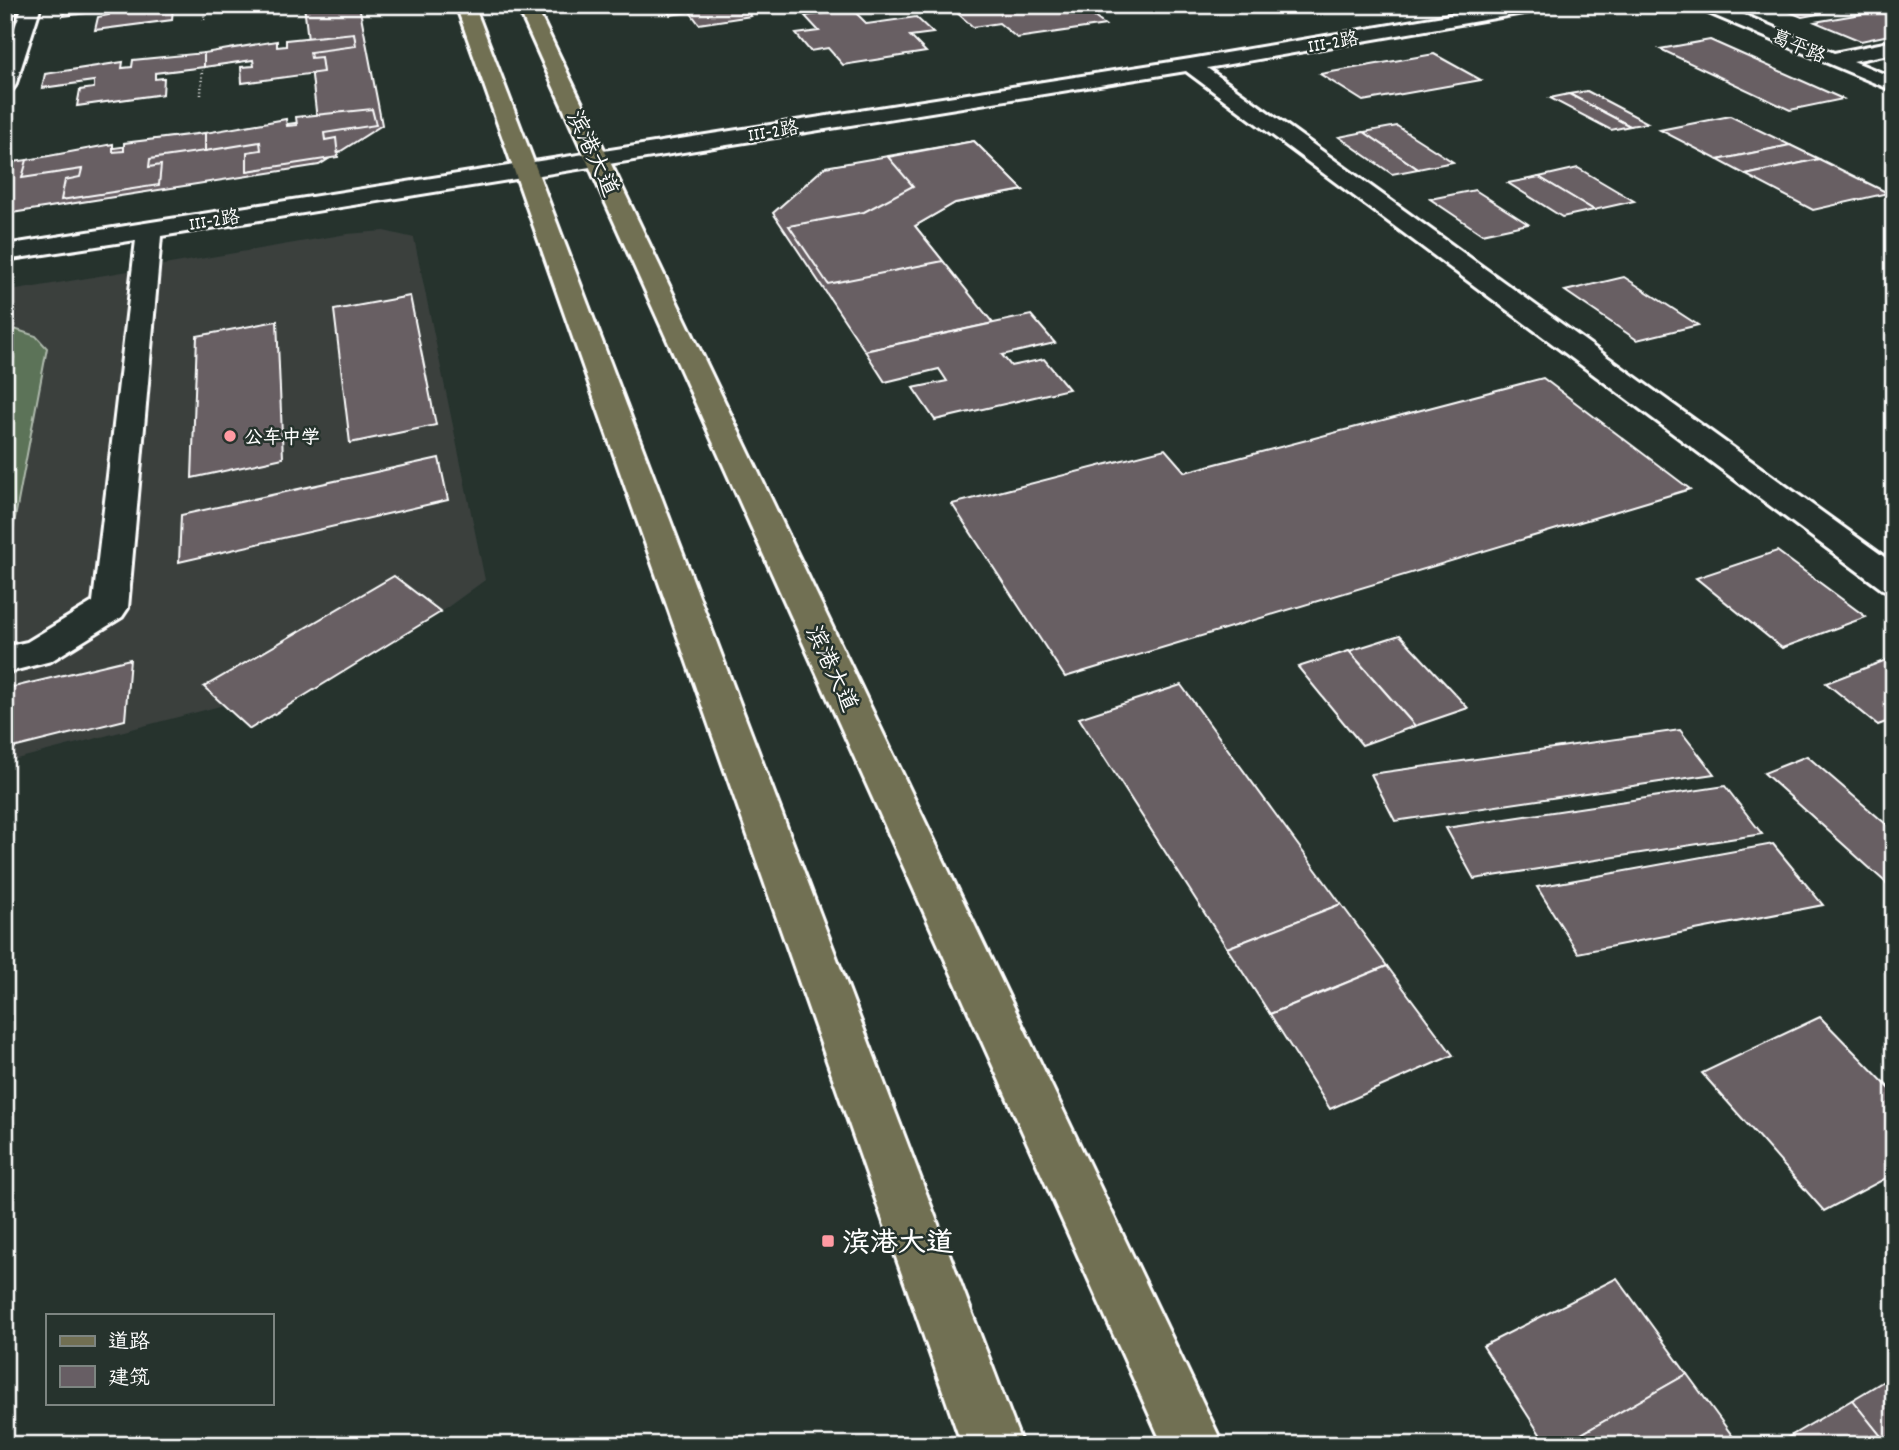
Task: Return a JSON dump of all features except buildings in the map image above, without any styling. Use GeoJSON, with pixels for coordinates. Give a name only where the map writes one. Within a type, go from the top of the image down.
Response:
{"type":"FeatureCollection","features":[{"type":"Feature","properties":{"kind":"main road"},"geometry":{"type":"LineString","coordinates":[[465,5],[992,1445]]}},
{"type":"Feature","properties":{"kind":"main road","name":"滨港大道"},"geometry":{"type":"LineString","coordinates":[[526,5],[1193,1445]]}},
{"type":"Feature","properties":{"kind":"street"},"geometry":{"type":"LineString","coordinates":[[5,86],[32,5]]}},
{"type":"Feature","properties":{"kind":"street","name":"III-2路"},"geometry":{"type":"LineString","coordinates":[[5,253],[1190,65],[1541,5]]}},
{"type":"Feature","properties":{"kind":"street","name":"葛平路"},"geometry":{"type":"LineString","coordinates":[[1705,5],[1894,85]]}},
{"type":"Feature","properties":{"kind":"street"},"geometry":{"type":"LineString","coordinates":[[1831,59],[1894,47]]}},
{"type":"Feature","properties":{"kind":"street"},"geometry":{"type":"LineString","coordinates":[[1190,65],[1894,581]]}},
{"type":"Feature","properties":{"kind":"street"},"geometry":{"type":"LineString","coordinates":[[5,660],[38,652],[110,608],[149,230]]}},
{"type":"Feature","properties":{"kind":"path"},"geometry":{"type":"LineString","coordinates":[[204,20],[205,5]]}},
{"type":"Feature","properties":{"kind":"path"},"geometry":{"type":"LineString","coordinates":[[201,95],[202,70]]}},
{"type":"Feature","properties":{"kind":"shaded area","name":"公车中学"},"geometry":{"type":"Polygon","coordinates":[[[384,231],[414,238],[485,580],[441,612],[250,729],[224,705],[5,762],[5,292],[347,234],[384,231]]]}},
{"type":"Feature","properties":{"kind":"green space"},"geometry":{"type":"Polygon","coordinates":[[[5,326],[36,336],[47,348],[9,550],[5,554],[5,396],[14,357],[5,348],[5,326]]]}},
{"type":"Feature","properties":{"kind":"place","name":"公车中学"},"geometry":{"type":"Point","coordinates":[230,436]}},
{"type":"Feature","properties":{"kind":"place","name":"滨港大道"},"geometry":{"type":"Point","coordinates":[828,1241]}}]}
